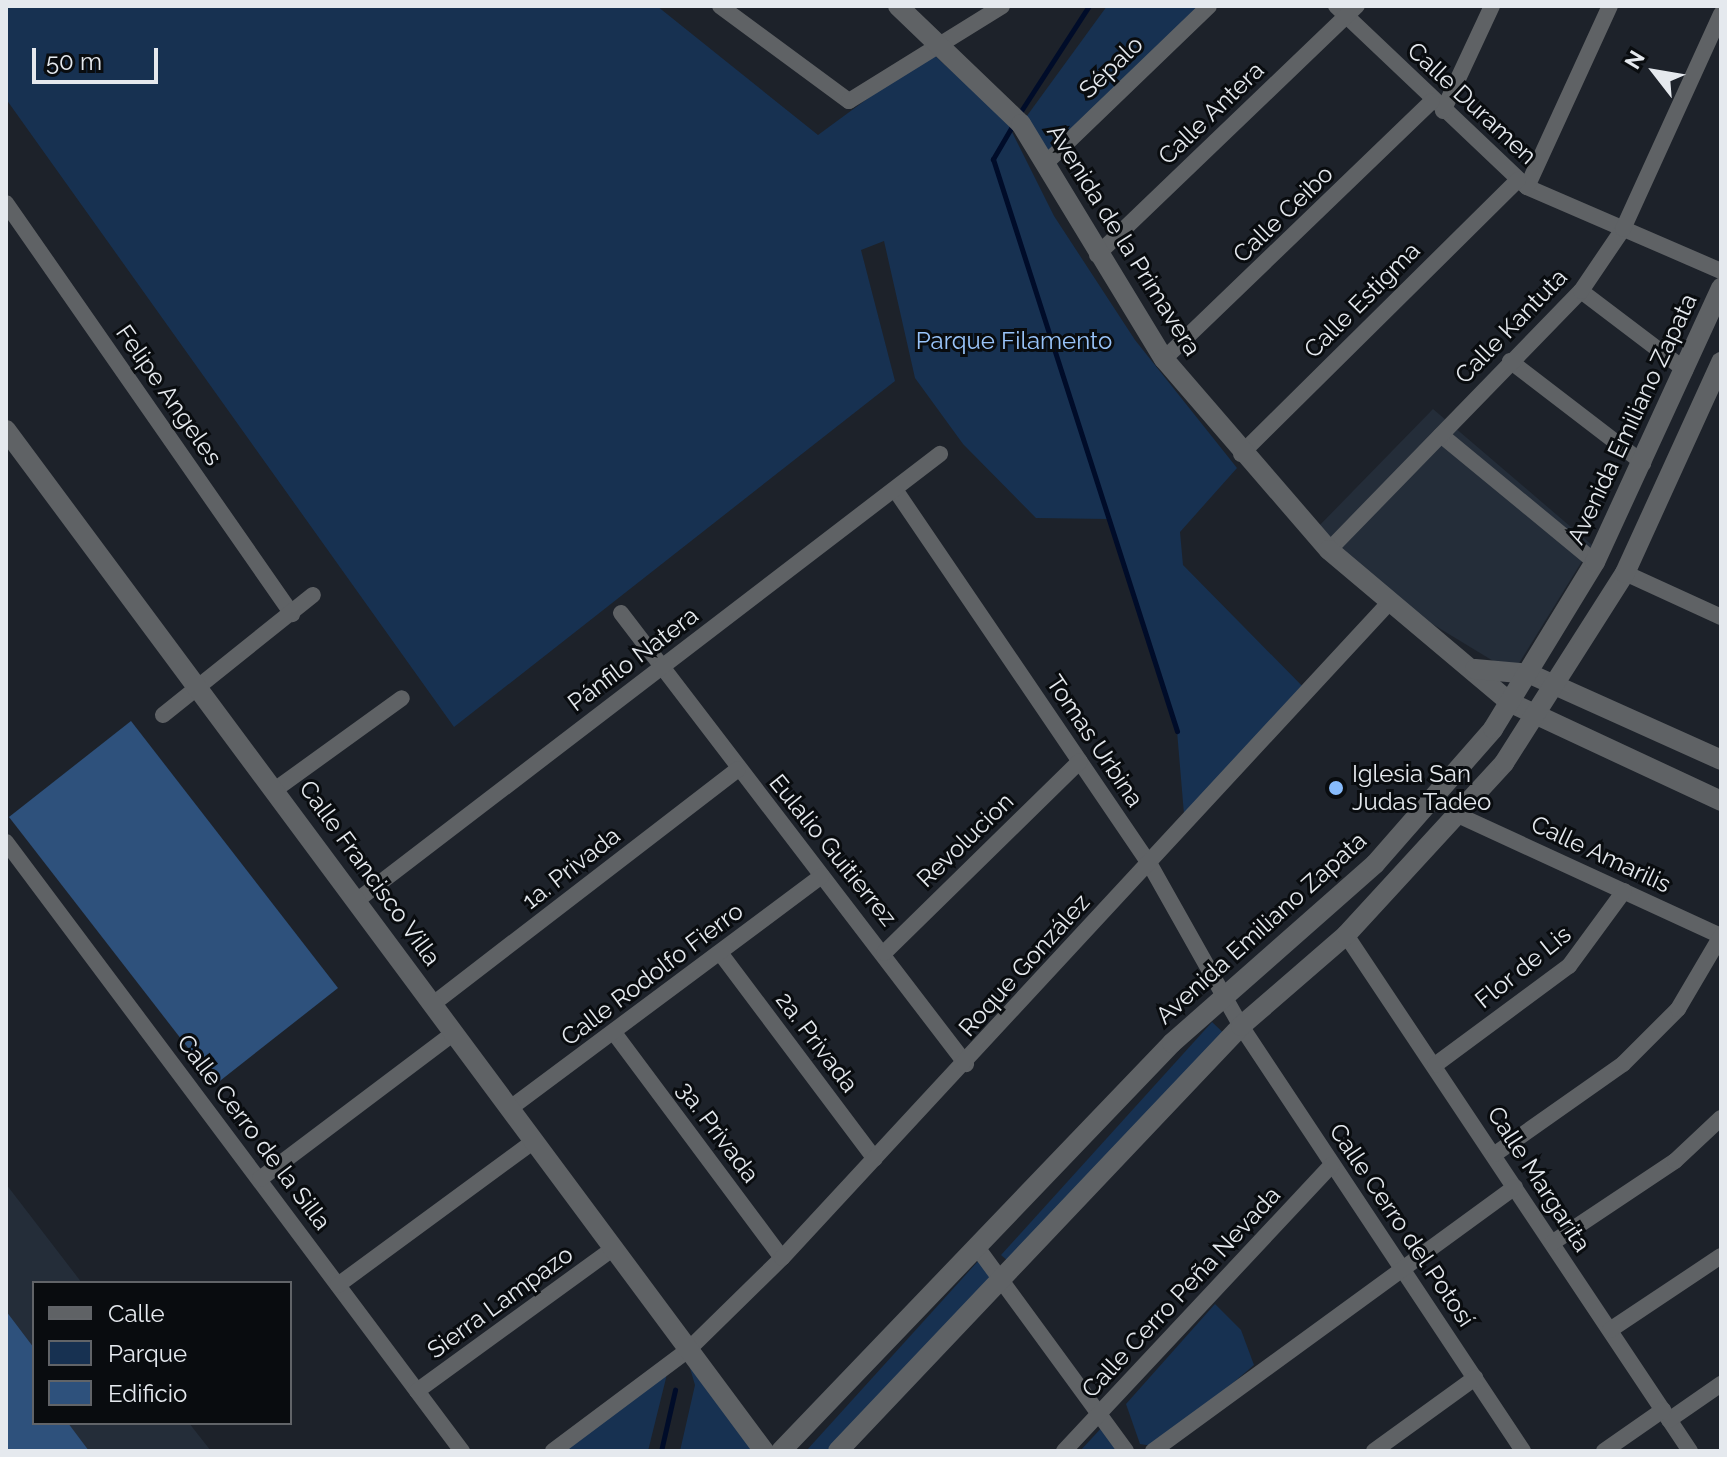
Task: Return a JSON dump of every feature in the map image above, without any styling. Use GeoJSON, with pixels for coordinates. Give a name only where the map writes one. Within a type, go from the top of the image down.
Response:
{"type":"FeatureCollection","features":[{"type":"Feature","properties":{"kind":"street"},"geometry":{"type":"LineString","coordinates":[[720,6],[849,101],[1002,6]]}},
{"type":"Feature","properties":{"kind":"street","name":"Avenida de la Primavera"},"geometry":{"type":"LineString","coordinates":[[898,6],[942,43],[1021,124],[1097,255],[1164,359],[1241,454],[1329,550],[1387,605],[1475,669],[1511,703],[1536,718],[1721,801]]}},
{"type":"Feature","properties":{"kind":"street","name":"Sépalo"},"geometry":{"type":"LineString","coordinates":[[1046,163],[1209,6]]}},
{"type":"Feature","properties":{"kind":"street","name":"Calle Ceibo"},"geometry":{"type":"LineString","coordinates":[[1164,359],[1438,106],[1492,6]]}},
{"type":"Feature","properties":{"kind":"street","name":"Calle Estigma"},"geometry":{"type":"LineString","coordinates":[[1241,454],[1522,184],[1610,6]]}},
{"type":"Feature","properties":{"kind":"street","name":"Calle Duramen"},"geometry":{"type":"LineString","coordinates":[[1346,9],[1438,106],[1522,184],[1721,271]]}},
{"type":"Feature","properties":{"kind":"street","name":"Calle Antera"},"geometry":{"type":"LineString","coordinates":[[1097,255],[1346,9]]}},
{"type":"Feature","properties":{"kind":"street","name":"Calle Kantuta"},"geometry":{"type":"LineString","coordinates":[[1329,550],[1581,291],[1623,229],[1721,14]]}},
{"type":"Feature","properties":{"kind":"street","name":"Felipe Angeles"},"geometry":{"type":"LineString","coordinates":[[6,203],[292,614]]}},
{"type":"Feature","properties":{"kind":"street","name":"Avenida Emiliano Zapata"},"geometry":{"type":"LineString","coordinates":[[781,1451],[1223,995],[1375,864],[1511,703],[1595,562],[1721,288]]}},
{"type":"Feature","properties":{"kind":"street"},"geometry":{"type":"LineString","coordinates":[[1581,291],[1685,370]]}},
{"type":"Feature","properties":{"kind":"street"},"geometry":{"type":"LineString","coordinates":[[1510,361],[1643,463]]}},
{"type":"Feature","properties":{"kind":"street"},"geometry":{"type":"LineString","coordinates":[[838,1451],[1241,1026],[1346,935],[1460,816],[1559,686],[1625,573],[1721,362]]}},
{"type":"Feature","properties":{"kind":"street","name":"Calle Francisco Villa"},"geometry":{"type":"LineString","coordinates":[[6,430],[276,789],[610,1251],[764,1451]]}},
{"type":"Feature","properties":{"kind":"street"},"geometry":{"type":"LineString","coordinates":[[1441,435],[1595,562]]}},
{"type":"Feature","properties":{"kind":"street","name":"Pánfilo Natera"},"geometry":{"type":"LineString","coordinates":[[355,902],[896,491],[940,454]]}},
{"type":"Feature","properties":{"kind":"street","name":"Tomas Urbina"},"geometry":{"type":"LineString","coordinates":[[896,491],[1149,863],[1241,1026]]}},
{"type":"Feature","properties":{"kind":"street"},"geometry":{"type":"LineString","coordinates":[[1625,573],[1721,617]]}},
{"type":"Feature","properties":{"kind":"street"},"geometry":{"type":"LineString","coordinates":[[163,715],[313,595]]}},
{"type":"Feature","properties":{"kind":"street","name":"Roque González"},"geometry":{"type":"LineString","coordinates":[[553,1451],[688,1350],[782,1258],[966,1064],[1387,605]]}},
{"type":"Feature","properties":{"kind":"street","name":"Eulalio Guitierrez"},"geometry":{"type":"LineString","coordinates":[[621,613],[966,1064]]}},
{"type":"Feature","properties":{"kind":"street"},"geometry":{"type":"LineString","coordinates":[[1475,669],[1530,674],[1721,760]]}},
{"type":"Feature","properties":{"kind":"street"},"geometry":{"type":"LineString","coordinates":[[276,789],[402,698]]}},
{"type":"Feature","properties":{"kind":"street","name":"Revolucion"},"geometry":{"type":"LineString","coordinates":[[884,953],[1080,761]]}},
{"type":"Feature","properties":{"kind":"street","name":"1a. Privada"},"geometry":{"type":"LineString","coordinates":[[433,1004],[738,769]]}},
{"type":"Feature","properties":{"kind":"street","name":"Calle Amarilis"},"geometry":{"type":"LineString","coordinates":[[1460,816],[1721,936]]}},
{"type":"Feature","properties":{"kind":"street","name":"Calle Cerro de la Silla"},"geometry":{"type":"LineString","coordinates":[[6,842],[462,1451]]}},
{"type":"Feature","properties":{"kind":"street","name":"Calle Rodolfo Fierro"},"geometry":{"type":"LineString","coordinates":[[509,1109],[615,1034],[822,876]]}},
{"type":"Feature","properties":{"kind":"street","name":"Flor de Lis"},"geometry":{"type":"LineString","coordinates":[[1435,1065],[1569,966],[1624,891]]}},
{"type":"Feature","properties":{"kind":"street","name":"Calle Margarita"},"geometry":{"type":"LineString","coordinates":[[1346,935],[1495,1154],[1690,1451]]}},
{"type":"Feature","properties":{"kind":"street"},"geometry":{"type":"LineString","coordinates":[[1495,1154],[1623,1064],[1678,1009],[1721,936]]}},
{"type":"Feature","properties":{"kind":"street","name":"2a. Privada"},"geometry":{"type":"LineString","coordinates":[[721,954],[875,1159]]}},
{"type":"Feature","properties":{"kind":"street","name":"Calle Cerro del Potosí"},"geometry":{"type":"LineString","coordinates":[[1241,1026],[1523,1451]]}},
{"type":"Feature","properties":{"kind":"street"},"geometry":{"type":"LineString","coordinates":[[260,1179],[454,1033]]}},
{"type":"Feature","properties":{"kind":"street","name":"3a. Privada"},"geometry":{"type":"LineString","coordinates":[[615,1034],[782,1258]]}},
{"type":"Feature","properties":{"kind":"street"},"geometry":{"type":"LineString","coordinates":[[1552,1243],[1675,1161],[1721,1118]]}},
{"type":"Feature","properties":{"kind":"street"},"geometry":{"type":"LineString","coordinates":[[338,1285],[533,1142]]}},
{"type":"Feature","properties":{"kind":"street","name":"Calle Cerro Peña Nevada"},"geometry":{"type":"LineString","coordinates":[[1064,1451],[1332,1165]]}},
{"type":"Feature","properties":{"kind":"street"},"geometry":{"type":"LineString","coordinates":[[1153,1451],[1515,1187]]}},
{"type":"Feature","properties":{"kind":"street"},"geometry":{"type":"LineString","coordinates":[[979,1250],[1126,1451]]}},
{"type":"Feature","properties":{"kind":"street","name":"Sierra Lampazo"},"geometry":{"type":"LineString","coordinates":[[417,1391],[610,1251]]}},
{"type":"Feature","properties":{"kind":"street"},"geometry":{"type":"LineString","coordinates":[[1610,1330],[1721,1256]]}},
{"type":"Feature","properties":{"kind":"street"},"geometry":{"type":"LineString","coordinates":[[1374,1451],[1475,1378]]}},
{"type":"Feature","properties":{"kind":"street"},"geometry":{"type":"LineString","coordinates":[[1604,1451],[1721,1384]]}},
{"type":"Feature","properties":{"kind":"shaded area"},"geometry":{"type":"Polygon","coordinates":[[[1433,409],[1592,545],[1513,673],[1396,602],[1317,528],[1433,409]]]}},
{"type":"Feature","properties":{"kind":"shaded area"},"geometry":{"type":"Polygon","coordinates":[[[6,1184],[80,1281],[32,1281],[32,1425],[191,1425],[211,1451],[6,1451],[6,1184]]]}},
{"type":"Feature","properties":{"kind":"green space","name":"Parque Filamento"},"geometry":{"type":"Polygon","coordinates":[[[6,6],[657,6],[818,135],[931,52],[1007,122],[1054,216],[1135,340],[1237,468],[1180,532],[1183,565],[1310,694],[1185,826],[1177,731],[1109,519],[1036,518],[963,444],[915,378],[884,241],[861,250],[895,381],[454,727],[6,99],[6,6]]]}},
{"type":"Feature","properties":{"kind":"green space"},"geometry":{"type":"Polygon","coordinates":[[[1107,6],[1207,6],[1046,163],[1021,124],[1107,6]]]}},
{"type":"Feature","properties":{"kind":"green space"},"geometry":{"type":"Polygon","coordinates":[[[1212,1022],[1233,1042],[1017,1269],[1001,1255],[1212,1022]]]}},
{"type":"Feature","properties":{"kind":"green space"},"geometry":{"type":"Polygon","coordinates":[[[980,1259],[1001,1285],[845,1451],[806,1451],[980,1259]]]}},
{"type":"Feature","properties":{"kind":"green space"},"geometry":{"type":"Polygon","coordinates":[[[1215,1304],[1241,1330],[1254,1365],[1158,1447],[1140,1444],[1126,1404],[1215,1304]]]}},
{"type":"Feature","properties":{"kind":"green space"},"geometry":{"type":"Polygon","coordinates":[[[687,1358],[760,1451],[680,1451],[695,1385],[687,1358]]]}},
{"type":"Feature","properties":{"kind":"green space"},"geometry":{"type":"Polygon","coordinates":[[[668,1370],[648,1451],[561,1451],[668,1370]]]}},
{"type":"Feature","properties":{"kind":"green space"},"geometry":{"type":"Polygon","coordinates":[[[1105,1424],[1122,1451],[1080,1451],[1105,1424]]]}},
{"type":"Feature","properties":{"kind":"building"},"geometry":{"type":"Polygon","coordinates":[[[131,721],[338,988],[216,1084],[9,817],[131,721]]]}},
{"type":"Feature","properties":{"kind":"building"},"geometry":{"type":"Polygon","coordinates":[[[6,1311],[32,1345],[32,1425],[70,1425],[89,1451],[6,1451],[6,1311]]]}},
{"type":"Feature","properties":{"kind":"waterway"},"geometry":{"type":"LineString","coordinates":[[1019,114],[1089,6]]}},
{"type":"Feature","properties":{"kind":"waterway"},"geometry":{"type":"LineString","coordinates":[[1014,123],[993,159],[1177,731]]}},
{"type":"Feature","properties":{"kind":"waterway"},"geometry":{"type":"LineString","coordinates":[[661,1451],[675,1390]]}},
{"type":"Feature","properties":{"kind":"place","name":"Iglesia San Judas Tadeo"},"geometry":{"type":"Point","coordinates":[1336,788]}}]}
